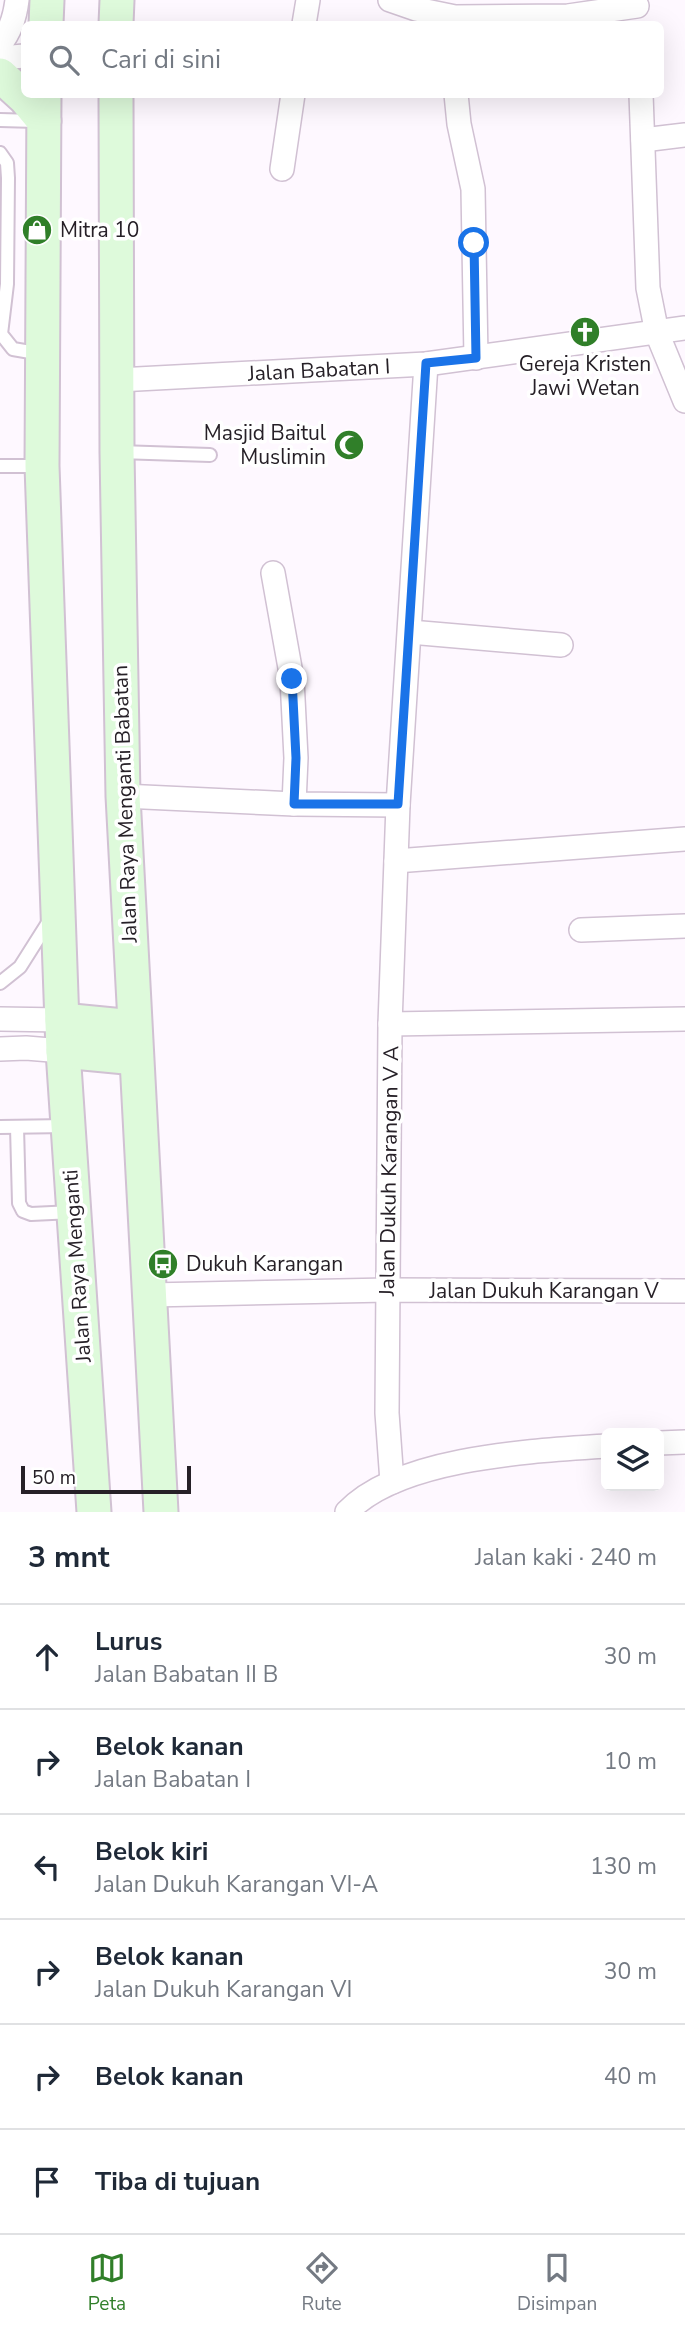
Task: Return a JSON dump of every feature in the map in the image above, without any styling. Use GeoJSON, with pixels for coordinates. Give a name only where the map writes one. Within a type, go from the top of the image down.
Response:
{"type":"FeatureCollection","features":[{"type":"Feature","properties":{"kind":"main road"},"geometry":{"type":"LineString","coordinates":[[46,21],[47,0]]}},
{"type":"Feature","properties":{"kind":"main road"},"geometry":{"type":"LineString","coordinates":[[116,21],[117,0]]}},
{"type":"Feature","properties":{"kind":"main road"},"geometry":{"type":"LineString","coordinates":[[0,75],[21,95]]}},
{"type":"Feature","properties":{"kind":"main road"},"geometry":{"type":"LineString","coordinates":[[24,98],[44,108],[42,466],[57,909],[70,1036],[126,1042]]}},
{"type":"Feature","properties":{"kind":"main road","name":"Jalan Raya Menganti Babatan"},"geometry":{"type":"LineString","coordinates":[[116,98],[117,452],[126,1042],[150,1295],[161,1512]]}},
{"type":"Feature","properties":{"kind":"main road","name":"Jalan Raya Menganti"},"geometry":{"type":"LineString","coordinates":[[70,1036],[67,1126],[94,1512]]}},
{"type":"Feature","properties":{"kind":"street"},"geometry":{"type":"LineString","coordinates":[[0,44],[7,36],[14,19],[17,0]]}},
{"type":"Feature","properties":{"kind":"street"},"geometry":{"type":"LineString","coordinates":[[304,21],[308,0]]}},
{"type":"Feature","properties":{"kind":"street"},"geometry":{"type":"LineString","coordinates":[[390,0],[416,9],[455,12],[568,16],[637,10]]}},
{"type":"Feature","properties":{"kind":"street"},"geometry":{"type":"LineString","coordinates":[[0,58],[21,56]]}},
{"type":"Feature","properties":{"kind":"street"},"geometry":{"type":"LineString","coordinates":[[282,169],[292,98]]}},
{"type":"Feature","properties":{"kind":"street"},"geometry":{"type":"LineString","coordinates":[[456,98],[459,124],[473,189],[476,358]]}},
{"type":"Feature","properties":{"kind":"street"},"geometry":{"type":"LineString","coordinates":[[641,98],[648,288],[657,333],[685,401]]}},
{"type":"Feature","properties":{"kind":"street"},"geometry":{"type":"LineString","coordinates":[[643,140],[685,135]]}},
{"type":"Feature","properties":{"kind":"street","name":"Jalan Babatan I"},"geometry":{"type":"LineString","coordinates":[[118,380],[426,363],[685,328]]}},
{"type":"Feature","properties":{"kind":"street","name":"Jalan Dukuh Karangan V A"},"geometry":{"type":"LineString","coordinates":[[393,1482],[387,1413],[390,1024],[398,804],[426,363]]}},
{"type":"Feature","properties":{"kind":"street"},"geometry":{"type":"LineString","coordinates":[[273,573],[292,679],[296,758],[294,804]]}},
{"type":"Feature","properties":{"kind":"street"},"geometry":{"type":"LineString","coordinates":[[410,632],[561,645]]}},
{"type":"Feature","properties":{"kind":"street"},"geometry":{"type":"LineString","coordinates":[[122,796],[294,804],[398,804]]}},
{"type":"Feature","properties":{"kind":"street"},"geometry":{"type":"LineString","coordinates":[[396,861],[685,839]]}},
{"type":"Feature","properties":{"kind":"street"},"geometry":{"type":"LineString","coordinates":[[581,930],[685,926]]}},
{"type":"Feature","properties":{"kind":"street"},"geometry":{"type":"LineString","coordinates":[[0,1018],[25,1018],[70,1036]]}},
{"type":"Feature","properties":{"kind":"street"},"geometry":{"type":"LineString","coordinates":[[25,1018],[26,1048]]}},
{"type":"Feature","properties":{"kind":"street"},"geometry":{"type":"LineString","coordinates":[[390,1024],[685,1019]]}},
{"type":"Feature","properties":{"kind":"street"},"geometry":{"type":"LineString","coordinates":[[0,1049],[26,1048],[70,1036]]}},
{"type":"Feature","properties":{"kind":"street","name":"Jalan Dukuh Karangan V"},"geometry":{"type":"LineString","coordinates":[[150,1295],[387,1290],[685,1291]]}},
{"type":"Feature","properties":{"kind":"street"},"geometry":{"type":"LineString","coordinates":[[664,1443],[685,1442]]}},
{"type":"Feature","properties":{"kind":"street"},"geometry":{"type":"LineString","coordinates":[[347,1512],[355,1504],[393,1482],[454,1463],[601,1447]]}},
{"type":"Feature","properties":{"kind":"lane"},"geometry":{"type":"LineString","coordinates":[[0,120],[44,108]]}},
{"type":"Feature","properties":{"kind":"lane"},"geometry":{"type":"LineString","coordinates":[[0,153],[7,163],[9,178],[7,284],[1,334],[13,349],[43,354]]}},
{"type":"Feature","properties":{"kind":"lane"},"geometry":{"type":"LineString","coordinates":[[117,452],[210,455]]}},
{"type":"Feature","properties":{"kind":"lane"},"geometry":{"type":"LineString","coordinates":[[0,466],[42,466]]}},
{"type":"Feature","properties":{"kind":"lane"},"geometry":{"type":"LineString","coordinates":[[0,983],[20,967],[57,909]]}},
{"type":"Feature","properties":{"kind":"lane"},"geometry":{"type":"LineString","coordinates":[[0,1127],[67,1126]]}},
{"type":"Feature","properties":{"kind":"lane"},"geometry":{"type":"LineString","coordinates":[[17,1127],[19,1203],[23,1211],[31,1214],[73,1212]]}},
{"type":"Feature","properties":{"kind":"place","name":"Mitra 10"},"geometry":{"type":"Point","coordinates":[37,230]}},
{"type":"Feature","properties":{"kind":"place","name":"Gereja Kristen Jawi Wetan"},"geometry":{"type":"Point","coordinates":[585,332]}},
{"type":"Feature","properties":{"kind":"place","name":"Masjid Baitul Muslimin"},"geometry":{"type":"Point","coordinates":[349,445]}},
{"type":"Feature","properties":{"kind":"place","name":"Dukuh Karangan"},"geometry":{"type":"Point","coordinates":[163,1264]}},
{"type":"Feature","properties":{"kind":"route"},"geometry":{"type":"LineString","coordinates":[[292,679],[296,758],[294,804],[398,804],[426,363],[476,358],[474,243]]}}]}
